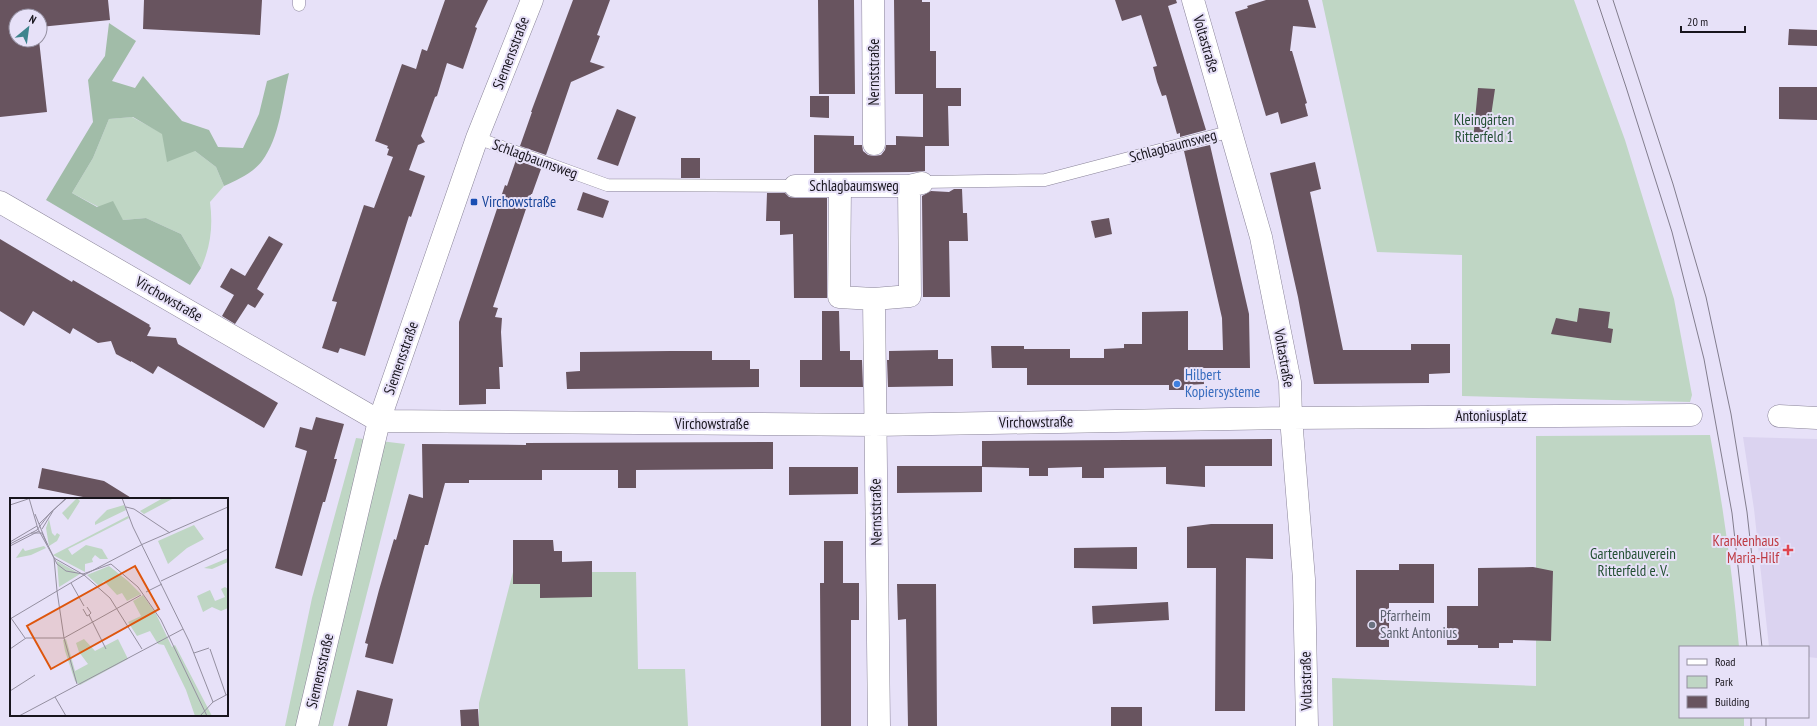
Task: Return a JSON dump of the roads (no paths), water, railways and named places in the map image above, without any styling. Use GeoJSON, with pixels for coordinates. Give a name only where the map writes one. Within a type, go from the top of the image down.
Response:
{"type":"FeatureCollection","features":[{"type":"Feature","properties":{"kind":"street","name":"Siemensstraße"},"geometry":{"type":"LineString","coordinates":[[307,726],[379,421],[477,138],[532,0]]}},
{"type":"Feature","properties":{"kind":"street","name":"Nernststraße"},"geometry":{"type":"LineString","coordinates":[[873,0],[874,144]]}},
{"type":"Feature","properties":{"kind":"street","name":"Voltastraße"},"geometry":{"type":"LineString","coordinates":[[1193,0],[1232,131],[1261,236],[1290,382],[1291,418],[1304,579],[1307,726]]}},
{"type":"Feature","properties":{"kind":"street","name":"Schlagbaumsweg"},"geometry":{"type":"LineString","coordinates":[[795,186],[840,186],[874,180],[916,184]]}},
{"type":"Feature","properties":{"kind":"street"},"geometry":{"type":"LineString","coordinates":[[840,186],[839,297],[874,299],[910,296],[916,184]]}},
{"type":"Feature","properties":{"kind":"street","name":"Virchowstraße"},"geometry":{"type":"LineString","coordinates":[[0,202],[379,421],[874,425],[1291,418]]}},
{"type":"Feature","properties":{"kind":"street","name":"Nernststraße"},"geometry":{"type":"LineString","coordinates":[[874,299],[878,726]]}},
{"type":"Feature","properties":{"kind":"street","name":"Antoniusplatz"},"geometry":{"type":"LineString","coordinates":[[1291,418],[1692,415]]}},
{"type":"Feature","properties":{"kind":"street"},"geometry":{"type":"LineString","coordinates":[[1779,416],[1817,418]]}},
{"type":"Feature","properties":{"kind":"lane","name":"Schlagbaumsweg"},"geometry":{"type":"LineString","coordinates":[[916,184],[1044,180],[1232,131]]}},
{"type":"Feature","properties":{"kind":"lane","name":"Schlagbaumsweg"},"geometry":{"type":"LineString","coordinates":[[477,138],[607,185],[795,186]]}},
{"type":"Feature","properties":{"kind":"tram line"},"geometry":{"type":"LineString","coordinates":[[1597,0],[1672,232],[1704,359],[1732,513],[1747,646]]}},
{"type":"Feature","properties":{"kind":"tram line"},"geometry":{"type":"LineString","coordinates":[[1613,0],[1673,184],[1706,297],[1731,414],[1747,512],[1762,646]]}},
{"type":"Feature","properties":{"kind":"tram line"},"geometry":{"type":"LineString","coordinates":[[1751,718],[1751,726]]}},
{"type":"Feature","properties":{"kind":"tram line"},"geometry":{"type":"LineString","coordinates":[[1766,718],[1766,726]]}},
{"type":"Feature","properties":{"kind":"place","name":"Virchowstraße"},"geometry":{"type":"Point","coordinates":[474,202]}},
{"type":"Feature","properties":{"kind":"place","name":"Hilbert Kopiersysteme"},"geometry":{"type":"Point","coordinates":[1177,384]}},
{"type":"Feature","properties":{"kind":"place","name":"Krankenhaus Maria-Hilf"},"geometry":{"type":"Point","coordinates":[1788,550]}},
{"type":"Feature","properties":{"kind":"place","name":"Pfarrheim Sankt Antonius"},"geometry":{"type":"Point","coordinates":[1372,625]}},
{"type":"Feature","properties":{"kind":"park label","name":"Kleingärten Ritterfeld 1"},"geometry":{"type":"Point","coordinates":[1484,128]}},
{"type":"Feature","properties":{"kind":"park label","name":"Gartenbauverein Ritterfeld e. V."},"geometry":{"type":"Point","coordinates":[1633,562]}}]}
